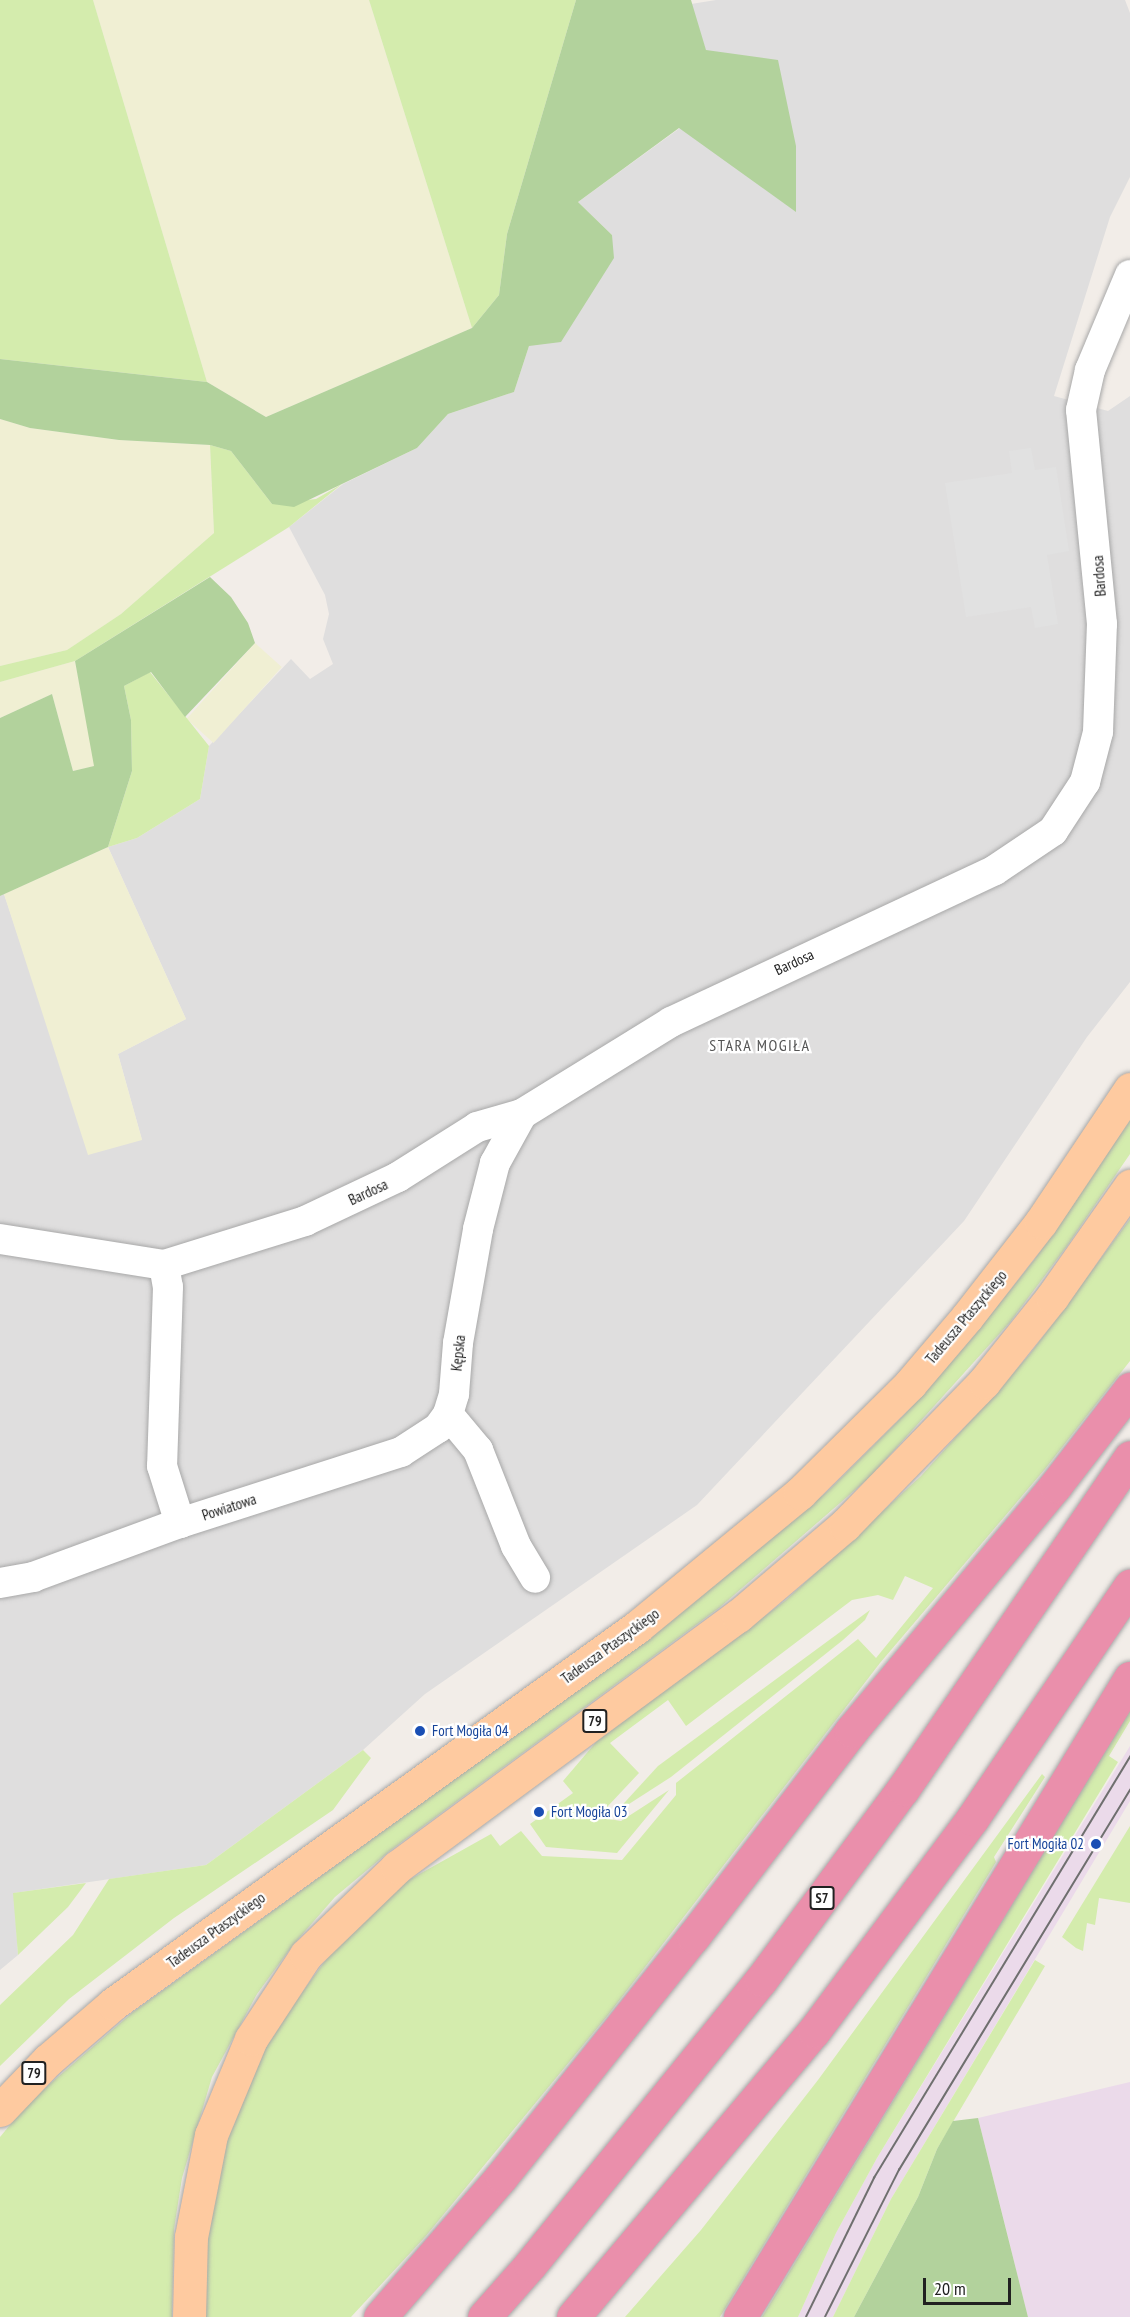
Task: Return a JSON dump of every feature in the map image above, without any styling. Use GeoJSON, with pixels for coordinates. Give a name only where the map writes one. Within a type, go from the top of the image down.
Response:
{"type":"FeatureCollection","features":[{"type":"Feature","properties":{"kind":"highway"},"geometry":{"type":"LineString","coordinates":[[380,2317],[495,2184],[693,1937],[851,1731],[1055,1486],[1130,1389]]}},
{"type":"Feature","properties":{"kind":"highway","name":"S7"},"geometry":{"type":"LineString","coordinates":[[484,2317],[761,1980],[903,1789],[1130,1457]]}},
{"type":"Feature","properties":{"kind":"highway"},"geometry":{"type":"LineString","coordinates":[[573,2317],[814,2031],[972,1820],[1130,1586]]}},
{"type":"Feature","properties":{"kind":"highway"},"geometry":{"type":"LineString","coordinates":[[740,2317],[1130,1678]]}},
{"type":"Feature","properties":{"kind":"main road","name":"Tadeusza Ptaszyckiego"},"geometry":{"type":"LineString","coordinates":[[0,2110],[48,2060],[113,2004],[646,1620],[800,1493],[910,1384],[967,1317],[1041,1222],[1130,1089]]}},
{"type":"Feature","properties":{"kind":"main road","name":"79"},"geometry":{"type":"LineString","coordinates":[[189,2317],[188,2271],[195,2202],[218,2112],[251,2039],[306,1955],[397,1867],[738,1616],[845,1525],[913,1459],[1017,1342],[1130,1186]]}},
{"type":"Feature","properties":{"kind":"street","name":"Bardosa"},"geometry":{"type":"LineString","coordinates":[[0,1239],[164,1265],[305,1221],[398,1177],[477,1126],[522,1114],[663,1026],[1003,865],[1040,841],[1064,819],[1093,760],[1102,700],[1099,585],[1081,410],[1090,370],[1130,275]]}},
{"type":"Feature","properties":{"kind":"street","name":"Kępska"},"geometry":{"type":"LineString","coordinates":[[448,1414],[478,1229],[495,1163],[522,1114]]}},
{"type":"Feature","properties":{"kind":"street"},"geometry":{"type":"LineString","coordinates":[[164,1265],[168,1287],[162,1466],[180,1523]]}},
{"type":"Feature","properties":{"kind":"street"},"geometry":{"type":"LineString","coordinates":[[448,1414],[478,1450],[516,1546],[535,1578]]}},
{"type":"Feature","properties":{"kind":"street","name":"Powiatowa"},"geometry":{"type":"LineString","coordinates":[[0,1583],[33,1577],[180,1523],[401,1452],[424,1440],[448,1414]]}},
{"type":"Feature","properties":{"kind":"shaded area"},"geometry":{"type":"Polygon","coordinates":[[[716,0],[1125,0],[1130,13],[1130,177],[1110,217],[1054,396],[1108,411],[1130,396],[1130,982],[1087,1037],[964,1221],[697,1505],[425,1694],[363,1750],[206,1865],[14,1893],[18,1955],[0,1970],[0,896],[4,894],[66,1080],[142,1140],[118,1054],[186,1019],[108,847],[137,838],[200,799],[209,746],[291,659],[310,679],[333,664],[323,639],[329,614],[325,595],[289,527],[343,484],[417,448],[448,414],[514,392],[529,346],[612,235],[578,202],[680,128],[796,211],[706,51],[691,4],[716,0]]]}},
{"type":"Feature","properties":{"kind":"shaded area"},"geometry":{"type":"Polygon","coordinates":[[[1031,448],[1035,470],[1056,467],[1069,551],[1047,555],[1058,624],[1035,628],[1031,607],[966,617],[945,483],[1012,473],[1009,451],[1031,448]]]}},
{"type":"Feature","properties":{"kind":"shaded area"},"geometry":{"type":"Polygon","coordinates":[[[1130,1746],[1130,1801],[891,2199],[833,2317],[798,2317],[836,2233],[877,2158],[1130,1746]]]}},
{"type":"Feature","properties":{"kind":"shaded area"},"geometry":{"type":"Polygon","coordinates":[[[1130,2082],[1130,2317],[1028,2317],[978,2118],[1130,2082]]]}},
{"type":"Feature","properties":{"kind":"green space"},"geometry":{"type":"Polygon","coordinates":[[[0,0],[93,0],[207,382],[0,359],[0,0]]]}},
{"type":"Feature","properties":{"kind":"green space"},"geometry":{"type":"Polygon","coordinates":[[[93,0],[369,0],[472,328],[266,417],[207,382],[93,0]]]}},
{"type":"Feature","properties":{"kind":"green space"},"geometry":{"type":"Polygon","coordinates":[[[369,0],[576,0],[507,234],[499,295],[472,328],[369,0]]]}},
{"type":"Feature","properties":{"kind":"green space"},"geometry":{"type":"Polygon","coordinates":[[[576,0],[691,0],[706,50],[778,60],[796,146],[796,212],[679,128],[578,202],[612,235],[614,258],[561,342],[529,346],[514,392],[448,414],[417,448],[294,507],[272,504],[231,451],[210,445],[119,440],[30,428],[0,419],[0,359],[207,382],[266,417],[472,328],[499,295],[507,234],[576,0]]]}},
{"type":"Feature","properties":{"kind":"green space"},"geometry":{"type":"Polygon","coordinates":[[[0,419],[30,428],[119,440],[210,445],[214,533],[121,614],[67,650],[0,666],[0,419]]]}},
{"type":"Feature","properties":{"kind":"green space"},"geometry":{"type":"Polygon","coordinates":[[[210,445],[231,451],[272,504],[316,499],[342,484],[289,527],[75,661],[0,682],[0,666],[67,650],[121,614],[214,533],[210,445]]]}},
{"type":"Feature","properties":{"kind":"green space"},"geometry":{"type":"Polygon","coordinates":[[[210,577],[231,597],[248,623],[255,643],[185,717],[151,672],[124,686],[131,720],[132,771],[108,847],[0,896],[0,718],[52,694],[73,771],[94,766],[75,661],[210,577]]]}},
{"type":"Feature","properties":{"kind":"green space"},"geometry":{"type":"Polygon","coordinates":[[[255,643],[282,667],[214,743],[187,719],[255,643]]]}},
{"type":"Feature","properties":{"kind":"green space"},"geometry":{"type":"Polygon","coordinates":[[[75,661],[95,766],[73,771],[52,694],[0,718],[0,682],[75,661]]]}},
{"type":"Feature","properties":{"kind":"green space"},"geometry":{"type":"Polygon","coordinates":[[[150,672],[209,746],[200,799],[137,838],[108,847],[132,771],[131,720],[124,686],[150,672]]]}},
{"type":"Feature","properties":{"kind":"green space"},"geometry":{"type":"Polygon","coordinates":[[[108,847],[186,1019],[118,1054],[142,1140],[88,1155],[4,894],[108,847]]]}},
{"type":"Feature","properties":{"kind":"green space"},"geometry":{"type":"Polygon","coordinates":[[[1130,1120],[1130,1154],[1067,1246],[1011,1321],[870,1477],[719,1608],[391,1850],[335,1897],[293,1945],[257,1994],[212,2077],[182,2178],[174,2229],[172,2317],[0,2317],[0,2137],[29,2102],[133,2012],[651,1637],[828,1491],[905,1414],[970,1340],[1035,1259],[1130,1120]]]}},
{"type":"Feature","properties":{"kind":"green space"},"geometry":{"type":"Polygon","coordinates":[[[1130,1219],[1130,1361],[1045,1469],[880,1663],[608,2015],[425,2237],[351,2317],[206,2317],[206,2247],[224,2143],[247,2083],[273,2032],[336,1946],[398,1886],[491,1834],[500,1846],[521,1831],[542,1856],[622,1860],[676,1795],[676,1783],[858,1639],[876,1658],[933,1588],[905,1576],[893,1600],[878,1595],[852,1600],[686,1726],[668,1700],[610,1743],[639,1773],[608,1806],[609,1819],[621,1821],[669,1790],[617,1853],[546,1847],[530,1824],[573,1793],[563,1781],[597,1741],[786,1600],[921,1476],[1030,1354],[1130,1219]]]}},
{"type":"Feature","properties":{"kind":"green space"},"geometry":{"type":"Polygon","coordinates":[[[870,1610],[865,1620],[843,1640],[671,1777],[615,1813],[658,1766],[870,1610]]]}},
{"type":"Feature","properties":{"kind":"green space"},"geometry":{"type":"Polygon","coordinates":[[[1130,1710],[1130,1721],[1109,1756],[1118,1762],[877,2158],[836,2233],[798,2317],[762,2317],[1130,1710]]]}},
{"type":"Feature","properties":{"kind":"green space"},"geometry":{"type":"Polygon","coordinates":[[[363,1750],[371,1758],[333,1810],[174,1918],[69,1999],[0,2066],[0,2005],[73,1935],[109,1879],[206,1865],[363,1750]]]}},
{"type":"Feature","properties":{"kind":"green space"},"geometry":{"type":"Polygon","coordinates":[[[1042,1774],[1045,1777],[994,1857],[996,1862],[720,2317],[625,2317],[701,2230],[818,2080],[1042,1774]]]}},
{"type":"Feature","properties":{"kind":"green space"},"geometry":{"type":"Polygon","coordinates":[[[1130,1826],[1130,1903],[1099,1898],[1095,1925],[1087,1923],[1083,1951],[1062,1937],[1130,1826]]]}},
{"type":"Feature","properties":{"kind":"green space"},"geometry":{"type":"Polygon","coordinates":[[[86,1883],[68,1907],[18,1955],[13,1893],[86,1883]]]}},
{"type":"Feature","properties":{"kind":"green space"},"geometry":{"type":"Polygon","coordinates":[[[1035,1960],[1045,1966],[937,2149],[918,2197],[854,2317],[833,2317],[891,2199],[1035,1960]]]}},
{"type":"Feature","properties":{"kind":"green space"},"geometry":{"type":"Polygon","coordinates":[[[978,2118],[1028,2317],[854,2317],[918,2197],[937,2149],[953,2121],[978,2118]]]}},
{"type":"Feature","properties":{"kind":"tram line"},"geometry":{"type":"LineString","coordinates":[[806,2317],[874,2178],[1130,1757]]}},
{"type":"Feature","properties":{"kind":"tram line"},"geometry":{"type":"LineString","coordinates":[[825,2317],[899,2170],[1130,1790]]}},
{"type":"Feature","properties":{"kind":"place","name":"Fort Mogiła 04"},"geometry":{"type":"Point","coordinates":[420,1731]}},
{"type":"Feature","properties":{"kind":"place","name":"Fort Mogiła 03"},"geometry":{"type":"Point","coordinates":[539,1812]}},
{"type":"Feature","properties":{"kind":"place","name":"Fort Mogiła 02"},"geometry":{"type":"Point","coordinates":[1096,1844]}},
{"type":"Feature","properties":{"kind":"district","name":"STARA MOGIŁA"},"geometry":{"type":"Point","coordinates":[760,1045]}}]}
